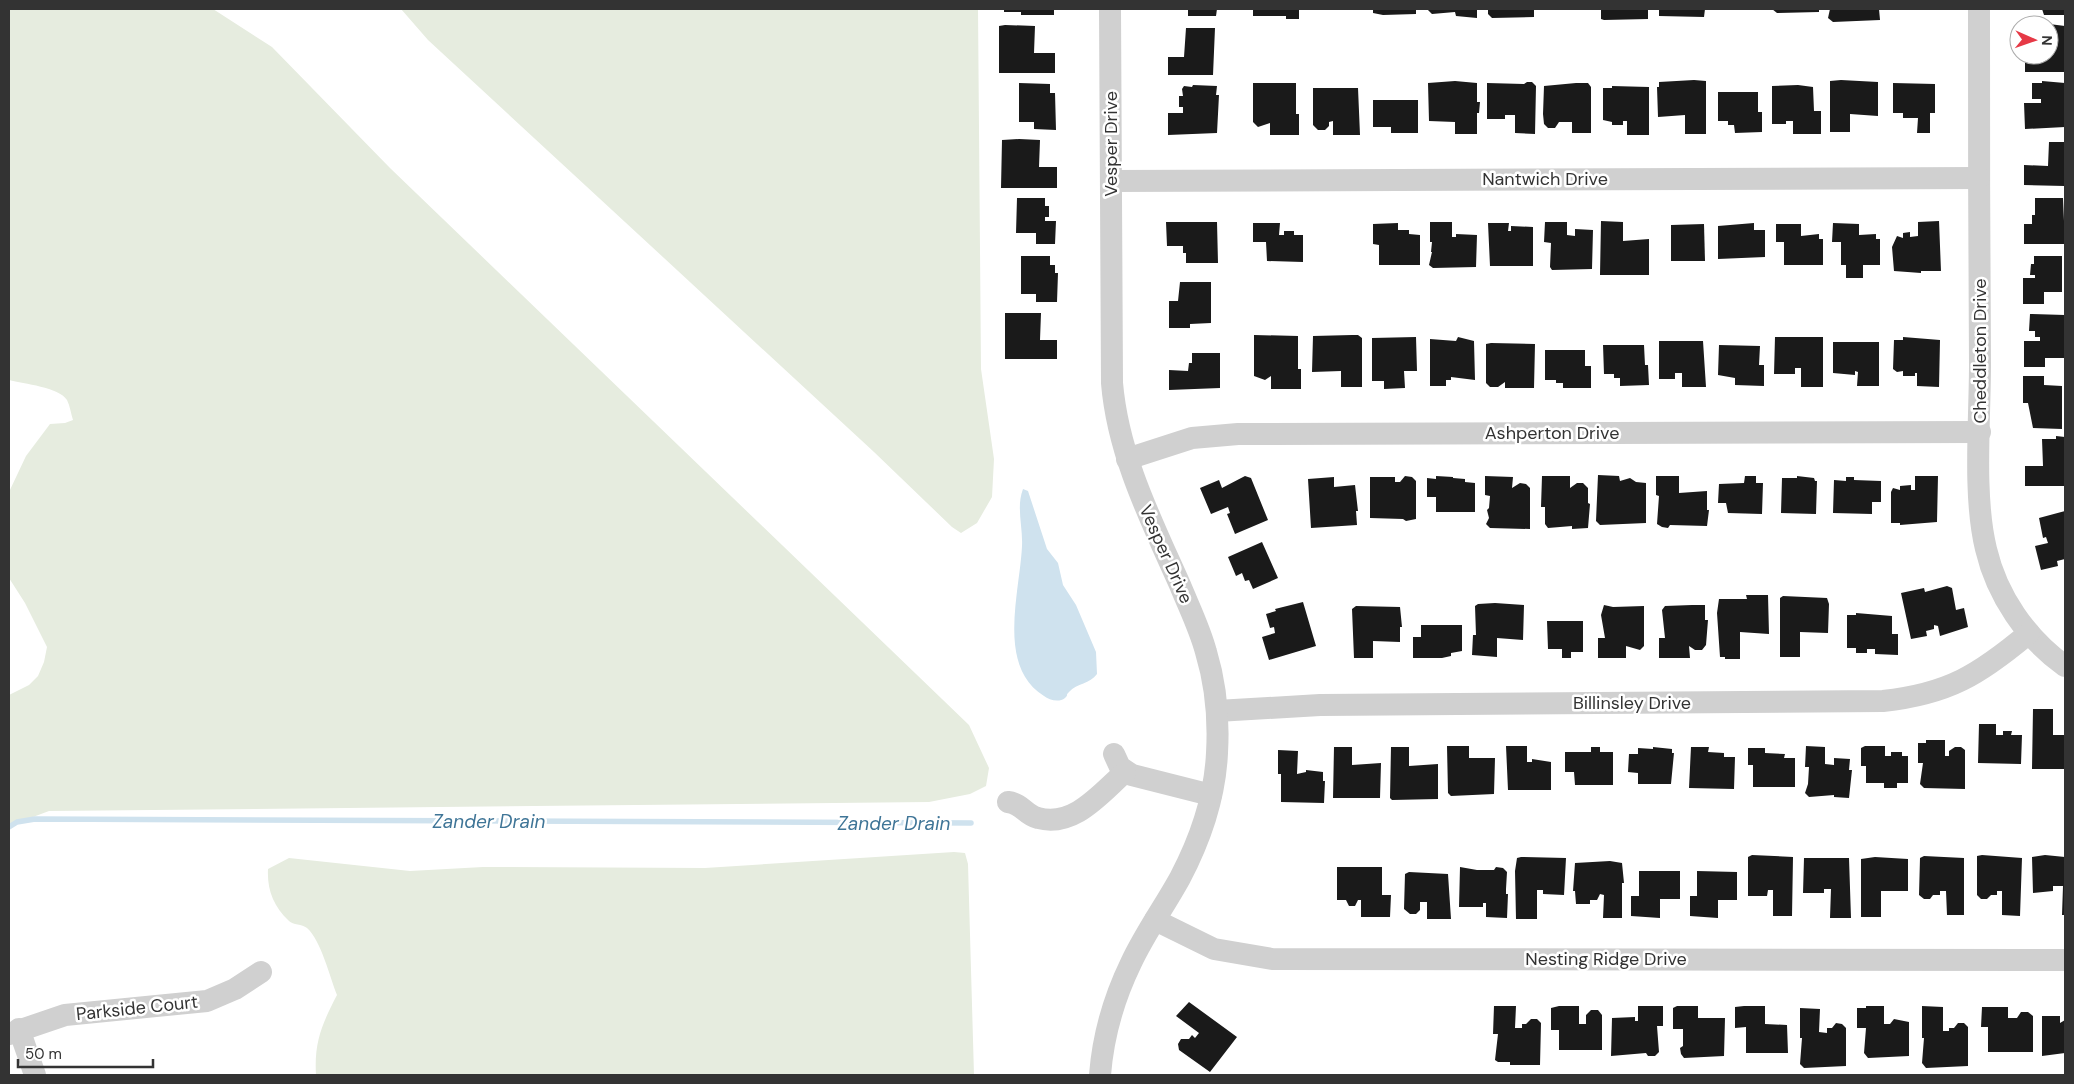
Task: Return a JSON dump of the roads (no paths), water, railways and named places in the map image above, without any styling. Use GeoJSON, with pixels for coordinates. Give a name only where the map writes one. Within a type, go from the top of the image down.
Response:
{"type":"FeatureCollection","features":[{"type":"Feature","properties":{"kind":"street","name":"Vesper Drive"},"geometry":{"type":"LineString","coordinates":[[1100,1075],[1105,1036],[1112,1010],[1130,963],[1189,860],[1212,795],[1217,754],[1217,711],[1211,672],[1198,628],[1143,503],[1127,458],[1116,416],[1112,383],[1110,9]]}},
{"type":"Feature","properties":{"kind":"street","name":"Cheddleton Drive"},"geometry":{"type":"LineString","coordinates":[[1979,9],[1980,506],[1986,551],[2000,588],[2016,617],[2029,633],[2065,666]]}},
{"type":"Feature","properties":{"kind":"street","name":"Nantwich Drive"},"geometry":{"type":"LineString","coordinates":[[1111,180],[1979,178]]}},
{"type":"Feature","properties":{"kind":"street","name":"Ashperton Drive"},"geometry":{"type":"LineString","coordinates":[[1127,458],[1192,438],[1238,434],[1980,432]]}},
{"type":"Feature","properties":{"kind":"street","name":"Billinsley Drive"},"geometry":{"type":"LineString","coordinates":[[1217,711],[1320,705],[1883,701],[1934,692],[1955,684],[1983,670],[2029,633]]}},
{"type":"Feature","properties":{"kind":"street"},"geometry":{"type":"LineString","coordinates":[[1008,802],[1019,804],[1031,815],[1039,819],[1057,819],[1081,811],[1119,763],[1212,795]]}},
{"type":"Feature","properties":{"kind":"street","name":"Nesting Ridge Drive"},"geometry":{"type":"LineString","coordinates":[[1154,920],[1214,949],[1272,959],[2065,960]]}},
{"type":"Feature","properties":{"kind":"street","name":"Parkside Court"},"geometry":{"type":"LineString","coordinates":[[14,1031],[65,1015],[89,1011],[207,1001],[235,989],[261,972]]}},
{"type":"Feature","properties":{"kind":"street"},"geometry":{"type":"LineString","coordinates":[[14,1031],[35,1075]]}},
{"type":"Feature","properties":{"kind":"water"},"geometry":{"type":"Polygon","coordinates":[[[1023,489],[1028,491],[1047,549],[1058,563],[1063,585],[1076,605],[1096,652],[1097,674],[1091,680],[1072,689],[1065,698],[1060,700],[1046,697],[1029,683],[1020,666],[1015,647],[1015,606],[1022,546],[1020,503],[1023,489]]]}},
{"type":"Feature","properties":{"kind":"waterway","name":"Zander Drain"},"geometry":{"type":"LineString","coordinates":[[9,827],[17,822],[35,819],[971,823]]}}]}
